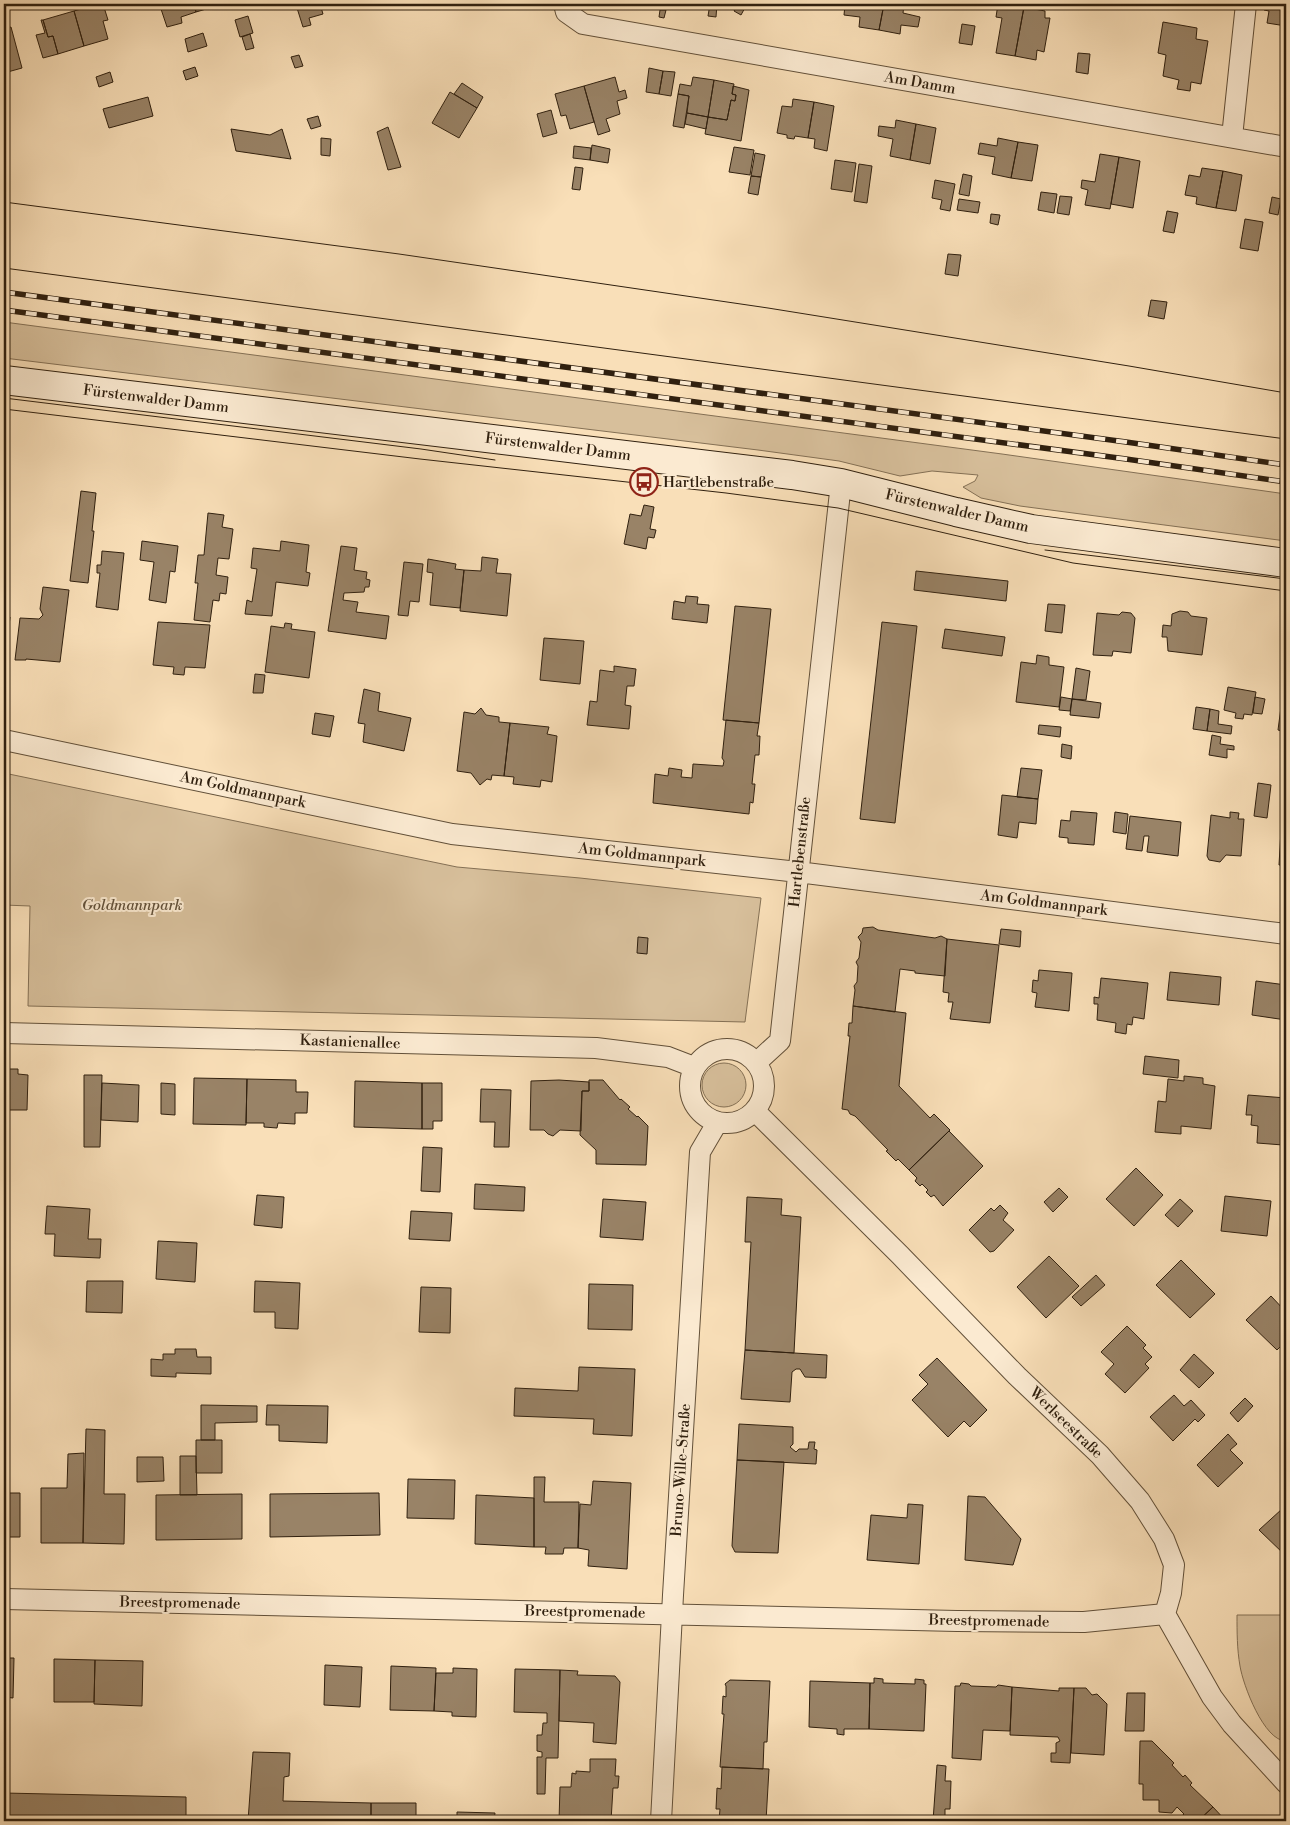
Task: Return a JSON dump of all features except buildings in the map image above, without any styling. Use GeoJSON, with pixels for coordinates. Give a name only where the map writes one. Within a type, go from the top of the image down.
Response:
{"type":"FeatureCollection","features":[{"type":"Feature","properties":{"kind":"main road","name":"Fürstenwalder Damm"},"geometry":{"type":"LineString","coordinates":[[4,380],[792,475],[841,483],[965,515],[1031,529],[1286,563]]}},
{"type":"Feature","properties":{"kind":"street","name":"Am Damm"},"geometry":{"type":"LineString","coordinates":[[564,4],[566,12],[583,24],[1286,147]]}},
{"type":"Feature","properties":{"kind":"street"},"geometry":{"type":"LineString","coordinates":[[1232,137],[1246,4]]}},
{"type":"Feature","properties":{"kind":"street","name":"Hartlebenstraße"},"geometry":{"type":"LineString","coordinates":[[756,1063],[780,1041],[841,483]]}},
{"type":"Feature","properties":{"kind":"street","name":"Am Goldmannpark"},"geometry":{"type":"LineString","coordinates":[[4,740],[452,834],[798,872],[1286,934]]}},
{"type":"Feature","properties":{"kind":"street","name":"Kastanienallee"},"geometry":{"type":"LineString","coordinates":[[4,1033],[596,1048],[668,1057],[694,1067]]}},
{"type":"Feature","properties":{"kind":"street"},"geometry":{"type":"LineString","coordinates":[[724,1048],[742,1052],[756,1063],[764,1080],[763,1097],[755,1112],[736,1123],[717,1123],[702,1115],[692,1100],[689,1083],[694,1067],[707,1054],[724,1048]]}},
{"type":"Feature","properties":{"kind":"street","name":"Werlseestraße"},"geometry":{"type":"LineString","coordinates":[[755,1112],[900,1255],[1017,1376],[1100,1455],[1140,1501],[1164,1539],[1174,1565],[1171,1593],[1165,1614]]}},
{"type":"Feature","properties":{"kind":"street","name":"Bruno-Wille-Straße"},"geometry":{"type":"LineString","coordinates":[[662,1821],[672,1614],[700,1152],[717,1123]]}},
{"type":"Feature","properties":{"kind":"street","name":"Breestpromenade"},"geometry":{"type":"LineString","coordinates":[[4,1599],[1084,1622],[1165,1614]]}},
{"type":"Feature","properties":{"kind":"street"},"geometry":{"type":"LineString","coordinates":[[1165,1614],[1212,1697],[1232,1724],[1286,1783]]}},
{"type":"Feature","properties":{"kind":"green space"},"geometry":{"type":"Polygon","coordinates":[[[4,322],[1002,454],[1286,494],[1286,541],[1020,506],[981,498],[963,487],[975,481],[978,475],[932,471],[900,476],[839,461],[758,450],[4,358],[4,322]]]}},
{"type":"Feature","properties":{"kind":"green space","name":"Goldmannpark"},"geometry":{"type":"Polygon","coordinates":[[[4,773],[457,867],[580,878],[761,898],[745,1022],[28,1006],[30,906],[4,905],[4,773]]]}},
{"type":"Feature","properties":{"kind":"green space"},"geometry":{"type":"Polygon","coordinates":[[[724,1063],[736,1067],[742,1073],[746,1085],[742,1097],[736,1103],[724,1107],[712,1103],[706,1097],[702,1085],[706,1073],[712,1067],[724,1063]]]}},
{"type":"Feature","properties":{"kind":"green space"},"geometry":{"type":"Polygon","coordinates":[[[1237,1615],[1286,1615],[1286,1741],[1278,1739],[1270,1732],[1256,1711],[1245,1686],[1240,1666],[1237,1615]]]}},
{"type":"Feature","properties":{"kind":"tram line"},"geometry":{"type":"LineString","coordinates":[[4,202],[399,254],[768,308],[1286,393]]}},
{"type":"Feature","properties":{"kind":"tram line"},"geometry":{"type":"LineString","coordinates":[[4,268],[1286,439]]}},
{"type":"Feature","properties":{"kind":"tram line"},"geometry":{"type":"LineString","coordinates":[[4,398],[421,449],[495,460]]}},
{"type":"Feature","properties":{"kind":"tram line"},"geometry":{"type":"LineString","coordinates":[[4,409],[420,459],[726,493],[838,508],[1073,563],[1286,591]]}},
{"type":"Feature","properties":{"kind":"tram line"},"geometry":{"type":"LineString","coordinates":[[1045,550],[1286,579]]}},
{"type":"Feature","properties":{"kind":"railway"},"geometry":{"type":"LineString","coordinates":[[4,292],[1286,465]]}},
{"type":"Feature","properties":{"kind":"railway"},"geometry":{"type":"LineString","coordinates":[[4,310],[1126,459],[1286,482]]}},
{"type":"Feature","properties":{"kind":"place","name":"Hartlebenstraße"},"geometry":{"type":"Point","coordinates":[644,482]}}]}
